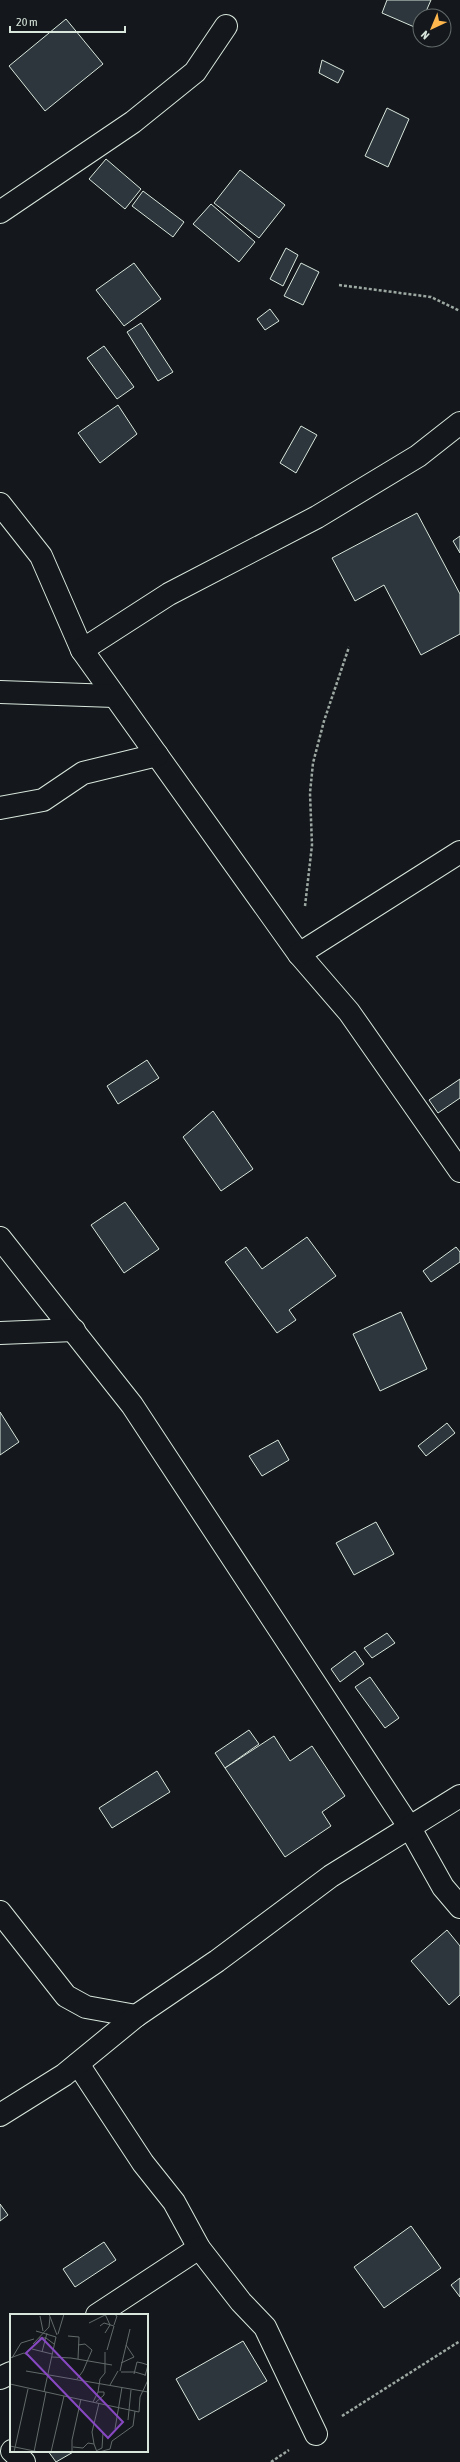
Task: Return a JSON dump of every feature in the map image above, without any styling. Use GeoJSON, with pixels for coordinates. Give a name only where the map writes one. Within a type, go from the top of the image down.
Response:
{"type":"FeatureCollection","features":[{"type":"Feature","properties":{"kind":"street"},"geometry":{"type":"LineString","coordinates":[[0,212],[133,122],[195,72],[226,26]]}},
{"type":"Feature","properties":{"kind":"street"},"geometry":{"type":"LineString","coordinates":[[82,650],[169,594],[317,517],[418,456],[460,423]]}},
{"type":"Feature","properties":{"kind":"street"},"geometry":{"type":"LineString","coordinates":[[0,504],[41,556],[82,650],[298,954],[348,1012],[460,1171]]}},
{"type":"Feature","properties":{"kind":"street"},"geometry":{"type":"LineString","coordinates":[[0,692],[114,696]]}},
{"type":"Feature","properties":{"kind":"street"},"geometry":{"type":"LineString","coordinates":[[0,808],[43,800],[82,773],[157,755]]}},
{"type":"Feature","properties":{"kind":"street"},"geometry":{"type":"LineString","coordinates":[[298,954],[460,852]]}},
{"type":"Feature","properties":{"kind":"street"},"geometry":{"type":"LineString","coordinates":[[0,1238],[132,1405],[410,1828],[443,1887],[460,1907]]}},
{"type":"Feature","properties":{"kind":"street"},"geometry":{"type":"LineString","coordinates":[[0,1333],[74,1330]]}},
{"type":"Feature","properties":{"kind":"street"},"geometry":{"type":"LineString","coordinates":[[0,2115],[78,2064],[136,2016],[217,1961],[331,1876],[460,1796]]}},
{"type":"Feature","properties":{"kind":"street"},"geometry":{"type":"LineString","coordinates":[[0,1912],[66,1996],[86,2008],[136,2016]]}},
{"type":"Feature","properties":{"kind":"street"},"geometry":{"type":"LineString","coordinates":[[78,2064],[143,2163],[174,2202],[198,2248],[265,2327],[316,2434]]}},
{"type":"Feature","properties":{"kind":"street"},"geometry":{"type":"LineString","coordinates":[[99,2314],[198,2248]]}},
{"type":"Feature","properties":{"kind":"street"},"geometry":{"type":"LineString","coordinates":[[0,2378],[10,2373]]}},
{"type":"Feature","properties":{"kind":"street"},"geometry":{"type":"LineString","coordinates":[[0,2440],[10,2448]]}},
{"type":"Feature","properties":{"kind":"street"},"geometry":{"type":"LineString","coordinates":[[14,2452],[24,2462]]}},
{"type":"Feature","properties":{"kind":"path"},"geometry":{"type":"LineString","coordinates":[[339,285],[431,298],[460,311]]}},
{"type":"Feature","properties":{"kind":"path"},"geometry":{"type":"LineString","coordinates":[[298,954],[310,871],[312,812],[310,794],[313,763],[324,721],[349,647]]}},
{"type":"Feature","properties":{"kind":"path"},"geometry":{"type":"LineString","coordinates":[[271,2462],[460,2341]]}},
{"type":"Feature","properties":{"kind":"building"},"geometry":{"type":"Polygon","coordinates":[[[387,0],[431,0],[428,8],[412,8],[412,26],[382,13],[387,0]]]}},
{"type":"Feature","properties":{"kind":"building"},"geometry":{"type":"Polygon","coordinates":[[[66,19],[103,64],[45,111],[9,66],[66,19]]]}},
{"type":"Feature","properties":{"kind":"building"},"geometry":{"type":"Polygon","coordinates":[[[322,60],[344,71],[338,83],[319,73],[322,60]]]}},
{"type":"Feature","properties":{"kind":"building"},"geometry":{"type":"Polygon","coordinates":[[[387,108],[409,119],[388,167],[365,156],[387,108]]]}},
{"type":"Feature","properties":{"kind":"building"},"geometry":{"type":"Polygon","coordinates":[[[106,159],[141,189],[125,209],[89,179],[106,159]]]}},
{"type":"Feature","properties":{"kind":"building"},"geometry":{"type":"Polygon","coordinates":[[[240,170],[285,205],[259,238],[214,203],[240,170]]]}},
{"type":"Feature","properties":{"kind":"building"},"geometry":{"type":"Polygon","coordinates":[[[143,191],[184,222],[173,237],[132,206],[143,191]]]}},
{"type":"Feature","properties":{"kind":"building"},"geometry":{"type":"Polygon","coordinates":[[[211,204],[255,242],[239,262],[193,224],[211,204]]]}},
{"type":"Feature","properties":{"kind":"building"},"geometry":{"type":"Polygon","coordinates":[[[286,248],[298,255],[283,286],[270,279],[286,248]]]}},
{"type":"Feature","properties":{"kind":"building"},"geometry":{"type":"Polygon","coordinates":[[[134,263],[161,299],[124,326],[96,290],[134,263]]]}},
{"type":"Feature","properties":{"kind":"building"},"geometry":{"type":"Polygon","coordinates":[[[301,263],[319,272],[303,305],[284,296],[301,263]]]}},
{"type":"Feature","properties":{"kind":"building"},"geometry":{"type":"Polygon","coordinates":[[[270,309],[279,321],[265,330],[257,319],[270,309]]]}},
{"type":"Feature","properties":{"kind":"building"},"geometry":{"type":"Polygon","coordinates":[[[141,323],[173,372],[158,381],[127,332],[141,323]]]}},
{"type":"Feature","properties":{"kind":"building"},"geometry":{"type":"Polygon","coordinates":[[[104,346],[134,387],[117,399],[87,358],[104,346]]]}},
{"type":"Feature","properties":{"kind":"building"},"geometry":{"type":"Polygon","coordinates":[[[118,405],[137,434],[100,463],[78,433],[118,405]]]}},
{"type":"Feature","properties":{"kind":"building"},"geometry":{"type":"Polygon","coordinates":[[[301,426],[317,435],[296,473],[280,463],[301,426]]]}},
{"type":"Feature","properties":{"kind":"building"},"geometry":{"type":"Polygon","coordinates":[[[417,513],[460,594],[460,634],[421,655],[384,585],[355,601],[332,558],[417,513]]]}},
{"type":"Feature","properties":{"kind":"building"},"geometry":{"type":"Polygon","coordinates":[[[460,536],[460,553],[453,541],[460,536]]]}},
{"type":"Feature","properties":{"kind":"building"},"geometry":{"type":"Polygon","coordinates":[[[147,1060],[159,1078],[118,1104],[107,1086],[147,1060]]]}},
{"type":"Feature","properties":{"kind":"building"},"geometry":{"type":"Polygon","coordinates":[[[460,1079],[460,1098],[438,1113],[429,1100],[460,1079]]]}},
{"type":"Feature","properties":{"kind":"building"},"geometry":{"type":"Polygon","coordinates":[[[213,1111],[253,1169],[221,1191],[183,1137],[213,1111]]]}},
{"type":"Feature","properties":{"kind":"building"},"geometry":{"type":"Polygon","coordinates":[[[125,1202],[159,1249],[124,1273],[91,1225],[125,1202]]]}},
{"type":"Feature","properties":{"kind":"building"},"geometry":{"type":"Polygon","coordinates":[[[307,1237],[336,1276],[289,1310],[296,1320],[277,1333],[225,1262],[246,1247],[262,1269],[307,1237]]]}},
{"type":"Feature","properties":{"kind":"building"},"geometry":{"type":"Polygon","coordinates":[[[456,1247],[460,1252],[460,1262],[431,1282],[423,1271],[456,1247]]]}},
{"type":"Feature","properties":{"kind":"building"},"geometry":{"type":"Polygon","coordinates":[[[401,1312],[427,1369],[380,1391],[353,1334],[401,1312]]]}},
{"type":"Feature","properties":{"kind":"building"},"geometry":{"type":"Polygon","coordinates":[[[0,1412],[19,1442],[0,1455],[0,1412]]]}},
{"type":"Feature","properties":{"kind":"building"},"geometry":{"type":"Polygon","coordinates":[[[447,1423],[455,1433],[426,1456],[418,1446],[447,1423]]]}},
{"type":"Feature","properties":{"kind":"building"},"geometry":{"type":"Polygon","coordinates":[[[278,1440],[289,1460],[262,1476],[249,1456],[278,1440]]]}},
{"type":"Feature","properties":{"kind":"building"},"geometry":{"type":"Polygon","coordinates":[[[376,1522],[394,1554],[354,1575],[336,1543],[376,1522]]]}},
{"type":"Feature","properties":{"kind":"building"},"geometry":{"type":"Polygon","coordinates":[[[387,1633],[395,1643],[372,1658],[364,1648],[387,1633]]]}},
{"type":"Feature","properties":{"kind":"building"},"geometry":{"type":"Polygon","coordinates":[[[355,1651],[364,1664],[340,1682],[331,1669],[355,1651]]]}},
{"type":"Feature","properties":{"kind":"building"},"geometry":{"type":"Polygon","coordinates":[[[370,1677],[399,1718],[385,1728],[355,1687],[370,1677]]]}},
{"type":"Feature","properties":{"kind":"building"},"geometry":{"type":"Polygon","coordinates":[[[249,1730],[259,1744],[225,1768],[215,1753],[249,1730]]]}},
{"type":"Feature","properties":{"kind":"building"},"geometry":{"type":"Polygon","coordinates":[[[274,1736],[290,1761],[312,1746],[345,1796],[322,1812],[331,1826],[285,1857],[225,1768],[274,1736]]]}},
{"type":"Feature","properties":{"kind":"building"},"geometry":{"type":"Polygon","coordinates":[[[157,1771],[170,1792],[112,1828],[99,1808],[157,1771]]]}},
{"type":"Feature","properties":{"kind":"building"},"geometry":{"type":"Polygon","coordinates":[[[447,1930],[460,1946],[460,1995],[449,2005],[411,1961],[447,1930]]]}},
{"type":"Feature","properties":{"kind":"building"},"geometry":{"type":"Polygon","coordinates":[[[0,2204],[8,2215],[0,2221],[0,2204]]]}},
{"type":"Feature","properties":{"kind":"building"},"geometry":{"type":"Polygon","coordinates":[[[411,2226],[441,2268],[384,2308],[354,2267],[411,2226]]]}},
{"type":"Feature","properties":{"kind":"building"},"geometry":{"type":"Polygon","coordinates":[[[104,2242],[116,2260],[75,2287],[63,2269],[104,2242]]]}},
{"type":"Feature","properties":{"kind":"building"},"geometry":{"type":"Polygon","coordinates":[[[460,2278],[460,2297],[451,2285],[460,2278]]]}},
{"type":"Feature","properties":{"kind":"building"},"geometry":{"type":"Polygon","coordinates":[[[243,2341],[267,2381],[199,2420],[176,2379],[243,2341]]]}},
{"type":"Feature","properties":{"kind":"building"},"geometry":{"type":"Polygon","coordinates":[[[49,2452],[73,2452],[56,2462],[49,2452]]]}}]}
